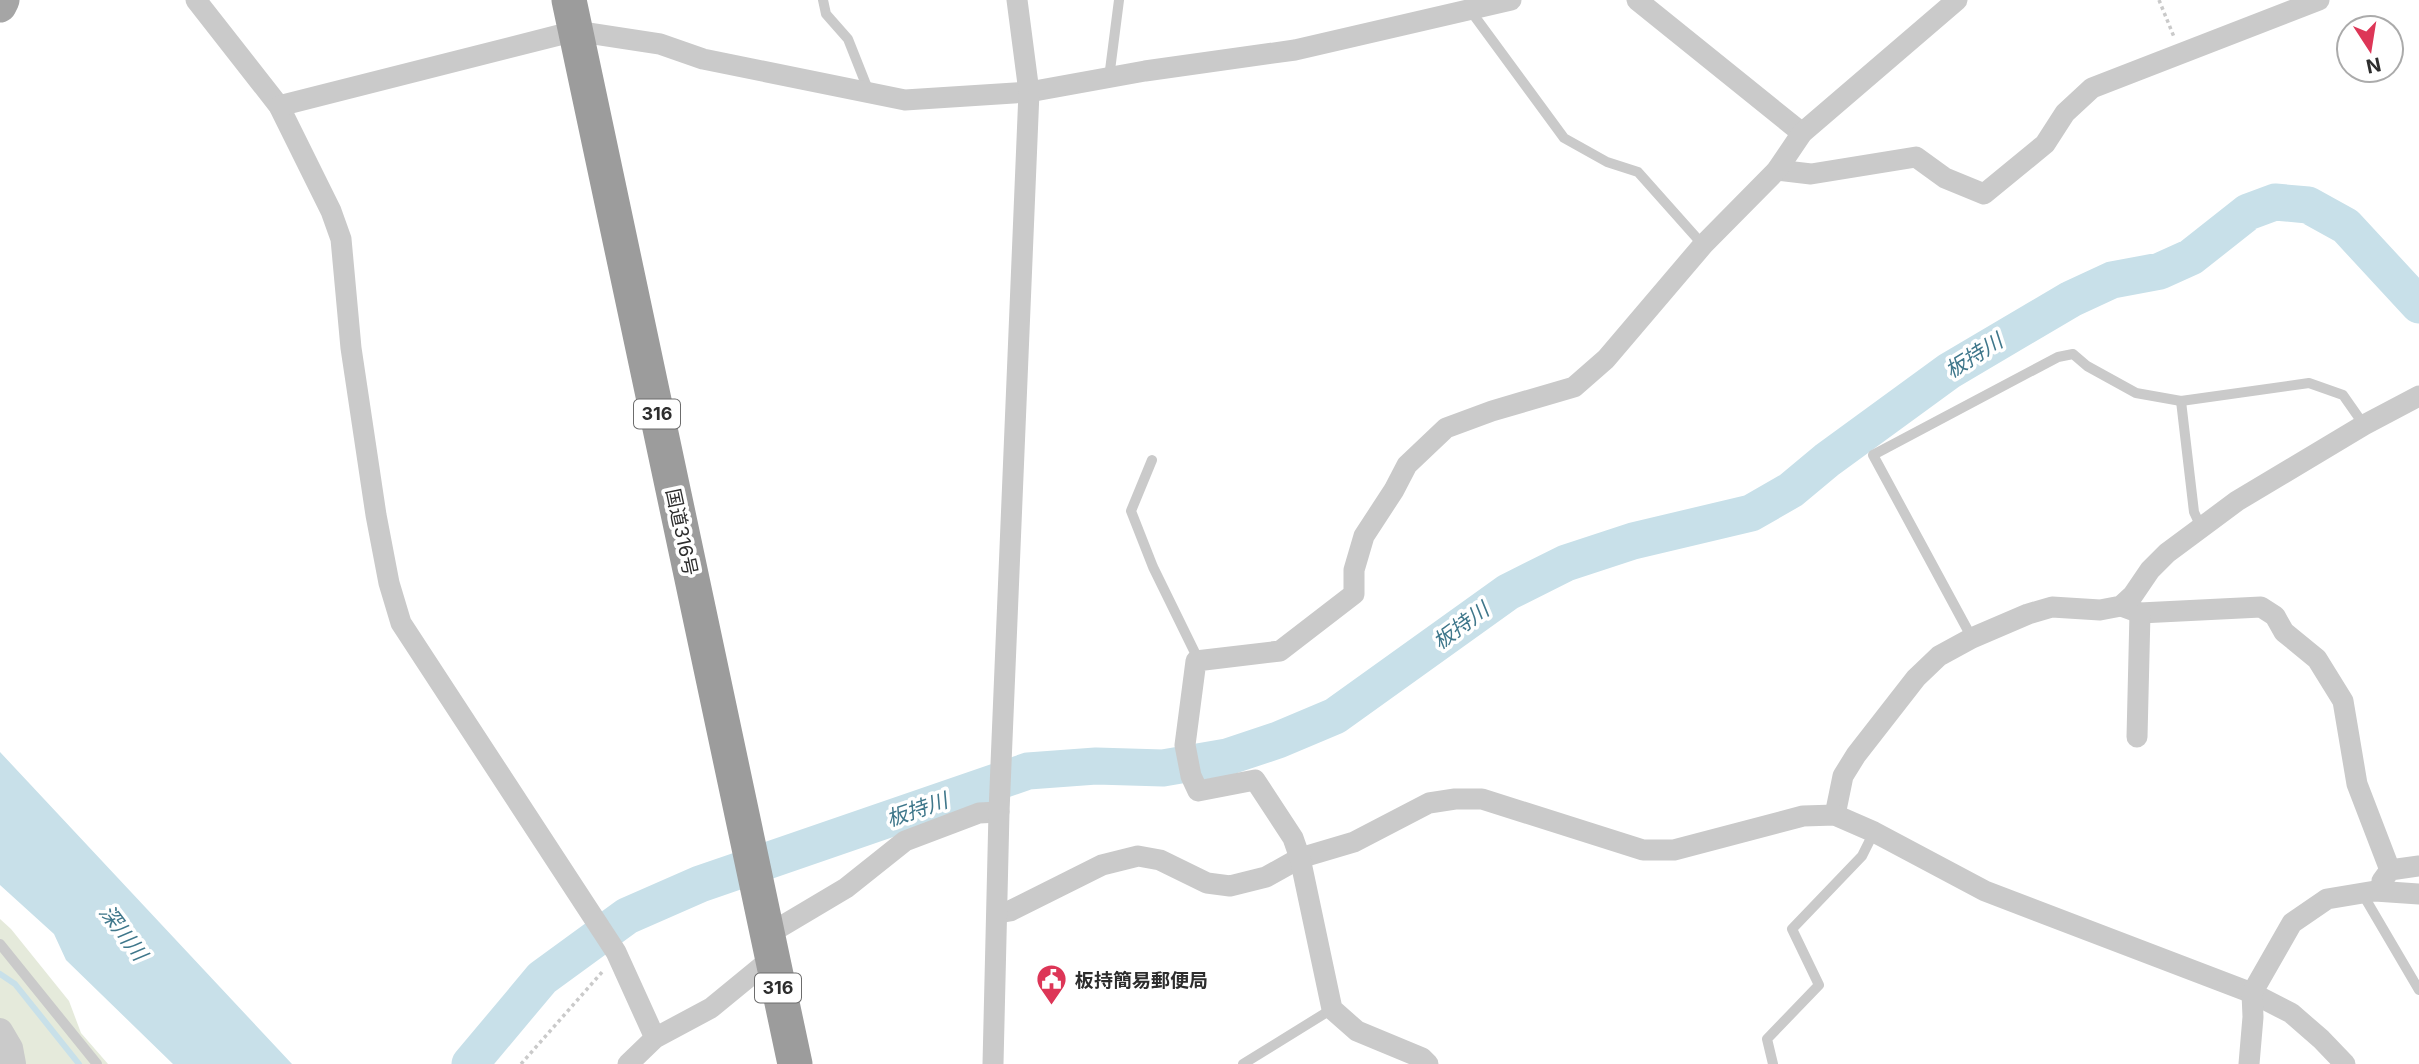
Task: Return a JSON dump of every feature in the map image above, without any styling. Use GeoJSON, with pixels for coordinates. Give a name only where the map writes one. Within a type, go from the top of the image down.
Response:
{"type":"FeatureCollection","features":[{"type":"Feature","properties":{"kind":"highway","name":"国道316号"},"geometry":{"type":"LineString","coordinates":[[572,15],[794,1064]]}},
{"type":"Feature","properties":{"kind":"main road"},"geometry":{"type":"LineString","coordinates":[[0,6],[3,0]]}},
{"type":"Feature","properties":{"kind":"street"},"geometry":{"type":"LineString","coordinates":[[196,0],[279,106],[331,211],[341,239],[351,348],[376,515],[389,583],[401,623],[618,956],[655,1038]]}},
{"type":"Feature","properties":{"kind":"street"},"geometry":{"type":"LineString","coordinates":[[993,1064],[1000,804],[1029,92],[1017,0]]}},
{"type":"Feature","properties":{"kind":"street"},"geometry":{"type":"LineString","coordinates":[[279,106],[572,15],[703,59],[905,100],[1029,92],[1295,50],[1511,0]]}},
{"type":"Feature","properties":{"kind":"street"},"geometry":{"type":"LineString","coordinates":[[1637,0],[1802,133]]}},
{"type":"Feature","properties":{"kind":"street"},"geometry":{"type":"LineString","coordinates":[[1428,1064],[1422,1058],[1357,1031],[1332,1009],[1300,858],[1293,838],[1255,780],[1198,792],[1191,776],[1185,745],[1196,661],[1279,651],[1353,594],[1354,570],[1364,536],[1394,490],[1407,464],[1446,428],[1492,411],[1574,387],[1615,349],[1703,245],[1777,170],[1802,133],[1957,0]]}},
{"type":"Feature","properties":{"kind":"street"},"geometry":{"type":"LineString","coordinates":[[1777,170],[1811,174],[1916,157],[1945,178],[1984,194],[2045,144],[2065,113],[2092,88],[2319,0]]}},
{"type":"Feature","properties":{"kind":"street"},"geometry":{"type":"LineString","coordinates":[[2137,737],[2131,609],[2133,595],[2150,570],[2167,553],[2237,501],[2364,425],[2419,396]]}},
{"type":"Feature","properties":{"kind":"street"},"geometry":{"type":"LineString","coordinates":[[1835,815],[1843,776],[1907,689],[1939,656],[1972,638],[2028,614],[2052,607],[2100,610],[2261,607],[2275,615],[2284,632],[2317,659],[2343,702],[2357,784],[2390,870]]}},
{"type":"Feature","properties":{"kind":"street"},"geometry":{"type":"LineString","coordinates":[[998,913],[1010,911],[1102,865],[1138,856],[1160,860],[1207,883],[1230,886],[1266,877],[1300,858],[1354,842],[1429,803],[1455,799],[1482,799],[1643,850],[1674,850],[1803,816],[1835,815],[1874,832],[1985,891],[2252,993],[2291,1013],[2344,1064]]}},
{"type":"Feature","properties":{"kind":"street"},"geometry":{"type":"LineString","coordinates":[[628,1064],[655,1038],[711,1008],[761,967],[767,936],[846,888],[905,841],[1000,804]]}},
{"type":"Feature","properties":{"kind":"street"},"geometry":{"type":"LineString","coordinates":[[2368,892],[2390,870],[2419,866]]}},
{"type":"Feature","properties":{"kind":"street"},"geometry":{"type":"LineString","coordinates":[[2249,1064],[2252,993],[2292,923],[2327,899],[2368,892],[2419,894]]}},
{"type":"Feature","properties":{"kind":"street"},"geometry":{"type":"LineString","coordinates":[[0,1031],[10,1048],[13,1064]]}},
{"type":"Feature","properties":{"kind":"lane"},"geometry":{"type":"LineString","coordinates":[[823,0],[826,14],[848,39],[869,92]]}},
{"type":"Feature","properties":{"kind":"lane"},"geometry":{"type":"LineString","coordinates":[[1109,78],[1118,0]]}},
{"type":"Feature","properties":{"kind":"lane"},"geometry":{"type":"LineString","coordinates":[[1470,10],[1564,138],[1606,162],[1637,172],[1703,245]]}},
{"type":"Feature","properties":{"kind":"lane"},"geometry":{"type":"LineString","coordinates":[[1972,638],[1873,455],[2058,357],[2073,354],[2087,366],[2136,393],[2181,401],[2309,383],[2343,396],[2364,425]]}},
{"type":"Feature","properties":{"kind":"lane"},"geometry":{"type":"LineString","coordinates":[[2181,401],[2194,512],[2201,527]]}},
{"type":"Feature","properties":{"kind":"lane"},"geometry":{"type":"LineString","coordinates":[[1152,460],[1132,511],[1153,567],[1199,661]]}},
{"type":"Feature","properties":{"kind":"lane"},"geometry":{"type":"LineString","coordinates":[[1773,1064],[1767,1039],[1819,985],[1792,929],[1862,856],[1874,832]]}},
{"type":"Feature","properties":{"kind":"lane"},"geometry":{"type":"LineString","coordinates":[[2368,892],[2419,990]]}},
{"type":"Feature","properties":{"kind":"lane"},"geometry":{"type":"LineString","coordinates":[[0,944],[97,1064]]}},
{"type":"Feature","properties":{"kind":"lane"},"geometry":{"type":"LineString","coordinates":[[1243,1064],[1332,1009]]}},
{"type":"Feature","properties":{"kind":"path"},"geometry":{"type":"LineString","coordinates":[[2159,0],[2181,54]]}},
{"type":"Feature","properties":{"kind":"path"},"geometry":{"type":"LineString","coordinates":[[522,1064],[618,956]]}},
{"type":"Feature","properties":{"kind":"shaded area"},"geometry":{"type":"Polygon","coordinates":[[[0,919],[69,1001],[81,1033],[108,1064],[0,1064],[0,919]]]}},
{"type":"Feature","properties":{"kind":"water","name":"深川川"},"geometry":{"type":"Polygon","coordinates":[[[0,752],[292,1064],[173,1064],[66,960],[54,934],[0,885],[0,752]]]}},
{"type":"Feature","properties":{"kind":"waterway","name":"板持川"},"geometry":{"type":"LineString","coordinates":[[470,1064],[542,978],[627,916],[700,884],[1028,771],[1096,766],[1163,768],[1227,757],[1278,740],[1335,716],[1508,592],[1566,563],[1633,541],[1751,513],[1791,490],[1827,460],[1949,371],[2071,299],[2112,280],[2160,271],[2191,257],[2248,212],[2275,202],[2308,205],[2346,226],[2419,305]]}},
{"type":"Feature","properties":{"kind":"waterway"},"geometry":{"type":"LineString","coordinates":[[0,974],[15,984],[79,1064]]}},
{"type":"Feature","properties":{"kind":"place","name":"板持簡易郵便局"},"geometry":{"type":"Point","coordinates":[1052,1007]}}]}
